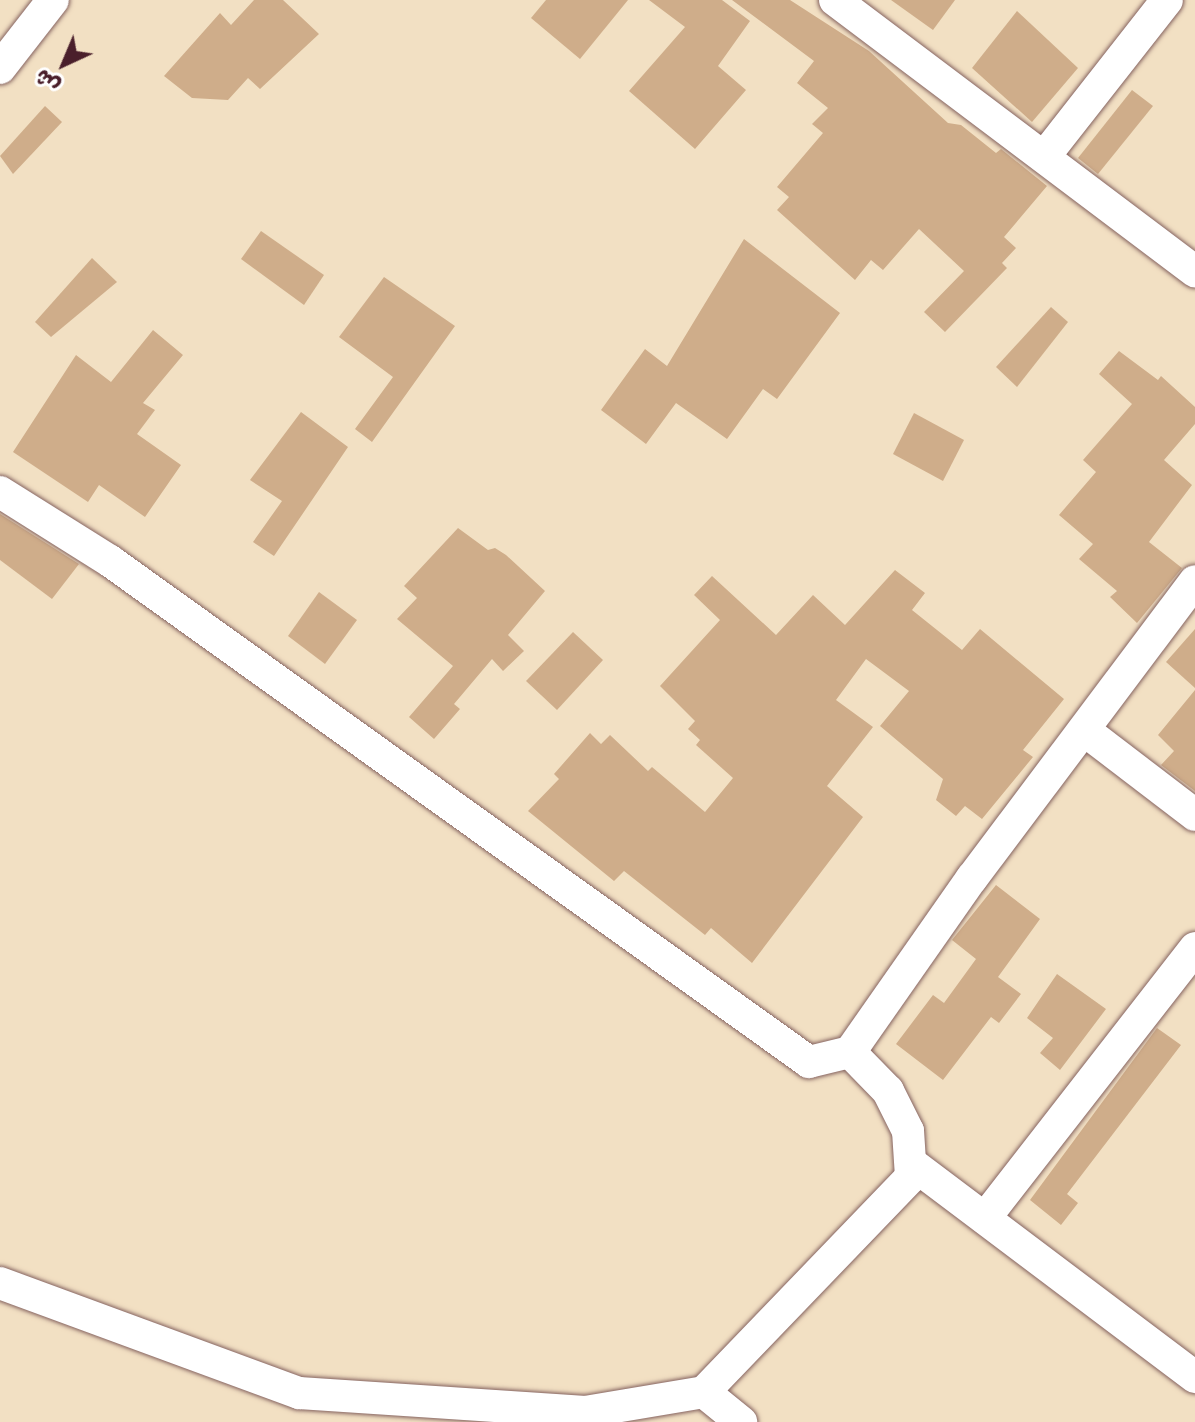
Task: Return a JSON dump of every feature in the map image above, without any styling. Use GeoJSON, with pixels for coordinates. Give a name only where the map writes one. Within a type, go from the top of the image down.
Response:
{"type":"FeatureCollection","features":[{"type":"Feature","properties":{"kind":"street"},"geometry":{"type":"LineString","coordinates":[[0,68],[53,0]]}},
{"type":"Feature","properties":{"kind":"street"},"geometry":{"type":"LineString","coordinates":[[835,0],[1195,271]]}},
{"type":"Feature","properties":{"kind":"street"},"geometry":{"type":"LineString","coordinates":[[1044,157],[1167,0]]}},
{"type":"Feature","properties":{"kind":"street"},"geometry":{"type":"LineString","coordinates":[[0,492],[110,561],[809,1062],[850,1052],[1195,581]]}},
{"type":"Feature","properties":{"kind":"street"},"geometry":{"type":"LineString","coordinates":[[1084,730],[1195,815]]}},
{"type":"Feature","properties":{"kind":"street"},"geometry":{"type":"LineString","coordinates":[[985,1218],[1184,984],[1195,948]]}},
{"type":"Feature","properties":{"kind":"street"},"geometry":{"type":"LineString","coordinates":[[0,1283],[339,1409],[583,1417],[704,1392],[911,1177],[908,1131],[888,1091],[850,1052]]}},
{"type":"Feature","properties":{"kind":"street"},"geometry":{"type":"LineString","coordinates":[[911,1163],[1195,1377]]}},
{"type":"Feature","properties":{"kind":"street"},"geometry":{"type":"LineString","coordinates":[[704,1392],[741,1422]]}},
{"type":"Feature","properties":{"kind":"building"},"geometry":{"type":"Polygon","coordinates":[[[254,0],[283,0],[319,34],[260,89],[248,78],[228,100],[192,98],[164,76],[220,13],[231,25],[254,0]]]}},
{"type":"Feature","properties":{"kind":"building"},"geometry":{"type":"Polygon","coordinates":[[[546,0],[628,0],[580,59],[531,18],[546,0]]]}},
{"type":"Feature","properties":{"kind":"building"},"geometry":{"type":"Polygon","coordinates":[[[649,0],[722,0],[750,21],[718,66],[746,90],[695,149],[629,91],[685,27],[649,0]]]}},
{"type":"Feature","properties":{"kind":"building"},"geometry":{"type":"Polygon","coordinates":[[[732,0],[790,0],[869,51],[948,123],[961,125],[996,153],[1001,149],[1047,186],[1004,237],[1016,248],[1002,263],[1007,268],[945,332],[924,312],[964,271],[919,229],[883,270],[871,260],[855,280],[777,210],[789,197],[777,187],[823,133],[812,124],[828,108],[797,83],[814,61],[732,0]]]}},
{"type":"Feature","properties":{"kind":"building"},"geometry":{"type":"Polygon","coordinates":[[[891,0],[955,0],[933,30],[891,0]]]}},
{"type":"Feature","properties":{"kind":"building"},"geometry":{"type":"Polygon","coordinates":[[[1017,11],[1078,68],[1032,122],[972,68],[1017,11]]]}},
{"type":"Feature","properties":{"kind":"building"},"geometry":{"type":"Polygon","coordinates":[[[1132,90],[1153,106],[1098,174],[1078,158],[1132,90]]]}},
{"type":"Feature","properties":{"kind":"building"},"geometry":{"type":"Polygon","coordinates":[[[45,106],[62,122],[13,174],[0,156],[45,106]]]}},
{"type":"Feature","properties":{"kind":"building"},"geometry":{"type":"Polygon","coordinates":[[[261,231],[324,275],[304,305],[241,259],[261,231]]]}},
{"type":"Feature","properties":{"kind":"building"},"geometry":{"type":"Polygon","coordinates":[[[744,239],[840,313],[777,399],[763,389],[727,439],[676,403],[646,444],[601,410],[645,349],[667,366],[744,239]]]}},
{"type":"Feature","properties":{"kind":"building"},"geometry":{"type":"Polygon","coordinates":[[[92,258],[117,282],[51,337],[35,322],[92,258]]]}},
{"type":"Feature","properties":{"kind":"building"},"geometry":{"type":"Polygon","coordinates":[[[384,277],[455,326],[372,442],[355,429],[393,377],[339,337],[384,277]]]}},
{"type":"Feature","properties":{"kind":"building"},"geometry":{"type":"Polygon","coordinates":[[[1051,307],[1068,322],[1017,387],[996,367],[1051,307]]]}},
{"type":"Feature","properties":{"kind":"building"},"geometry":{"type":"Polygon","coordinates":[[[153,330],[183,355],[143,403],[155,410],[137,434],[181,465],[145,517],[99,485],[88,502],[13,452],[76,355],[111,382],[153,330]]]}},
{"type":"Feature","properties":{"kind":"building"},"geometry":{"type":"Polygon","coordinates":[[[1119,351],[1158,380],[1161,376],[1195,407],[1195,424],[1164,460],[1192,485],[1149,542],[1182,568],[1137,623],[1110,597],[1117,591],[1079,559],[1093,544],[1059,515],[1096,472],[1083,460],[1132,404],[1099,374],[1119,351]]]}},
{"type":"Feature","properties":{"kind":"building"},"geometry":{"type":"Polygon","coordinates":[[[301,412],[348,447],[274,556],[253,542],[282,501],[250,480],[301,412]]]}},
{"type":"Feature","properties":{"kind":"building"},"geometry":{"type":"Polygon","coordinates":[[[914,413],[964,440],[943,481],[893,454],[914,413]]]}},
{"type":"Feature","properties":{"kind":"building"},"geometry":{"type":"Polygon","coordinates":[[[0,514],[79,564],[52,599],[0,560],[0,514]]]}},
{"type":"Feature","properties":{"kind":"building"},"geometry":{"type":"Polygon","coordinates":[[[458,528],[488,550],[495,548],[506,555],[545,591],[508,635],[524,651],[503,671],[492,659],[454,704],[460,709],[434,739],[409,717],[453,666],[397,619],[417,598],[404,586],[458,528]]]}},
{"type":"Feature","properties":{"kind":"building"},"geometry":{"type":"Polygon","coordinates":[[[895,570],[925,593],[912,610],[962,650],[980,629],[1064,699],[1023,750],[1033,757],[982,819],[965,806],[956,816],[936,800],[943,779],[880,726],[909,691],[866,659],[836,700],[873,727],[827,786],[863,817],[752,963],[711,928],[705,935],[624,871],[614,881],[528,811],[559,779],[554,774],[590,733],[601,744],[610,735],[648,771],[652,767],[705,812],[733,778],[696,745],[700,740],[688,729],[695,721],[660,686],[720,620],[694,595],[712,576],[776,635],[813,595],[845,625],[895,570]]]}},
{"type":"Feature","properties":{"kind":"building"},"geometry":{"type":"Polygon","coordinates":[[[319,592],[357,620],[325,664],[288,636],[319,592]]]}},
{"type":"Feature","properties":{"kind":"building"},"geometry":{"type":"Polygon","coordinates":[[[1195,629],[1195,688],[1166,662],[1195,629]]]}},
{"type":"Feature","properties":{"kind":"building"},"geometry":{"type":"Polygon","coordinates":[[[573,632],[603,660],[557,710],[526,681],[573,632]]]}},
{"type":"Feature","properties":{"kind":"building"},"geometry":{"type":"Polygon","coordinates":[[[1195,690],[1195,791],[1161,765],[1174,751],[1158,735],[1195,690]]]}},
{"type":"Feature","properties":{"kind":"building"},"geometry":{"type":"Polygon","coordinates":[[[996,885],[1040,919],[998,977],[1021,994],[999,1023],[991,1017],[943,1080],[896,1044],[933,995],[944,1003],[976,959],[952,940],[996,885]]]}},
{"type":"Feature","properties":{"kind":"building"},"geometry":{"type":"Polygon","coordinates":[[[1057,974],[1106,1009],[1060,1070],[1040,1053],[1053,1038],[1027,1018],[1057,974]]]}},
{"type":"Feature","properties":{"kind":"building"},"geometry":{"type":"Polygon","coordinates":[[[1157,1028],[1181,1045],[1067,1194],[1078,1203],[1061,1225],[1030,1200],[1157,1028]]]}}]}
